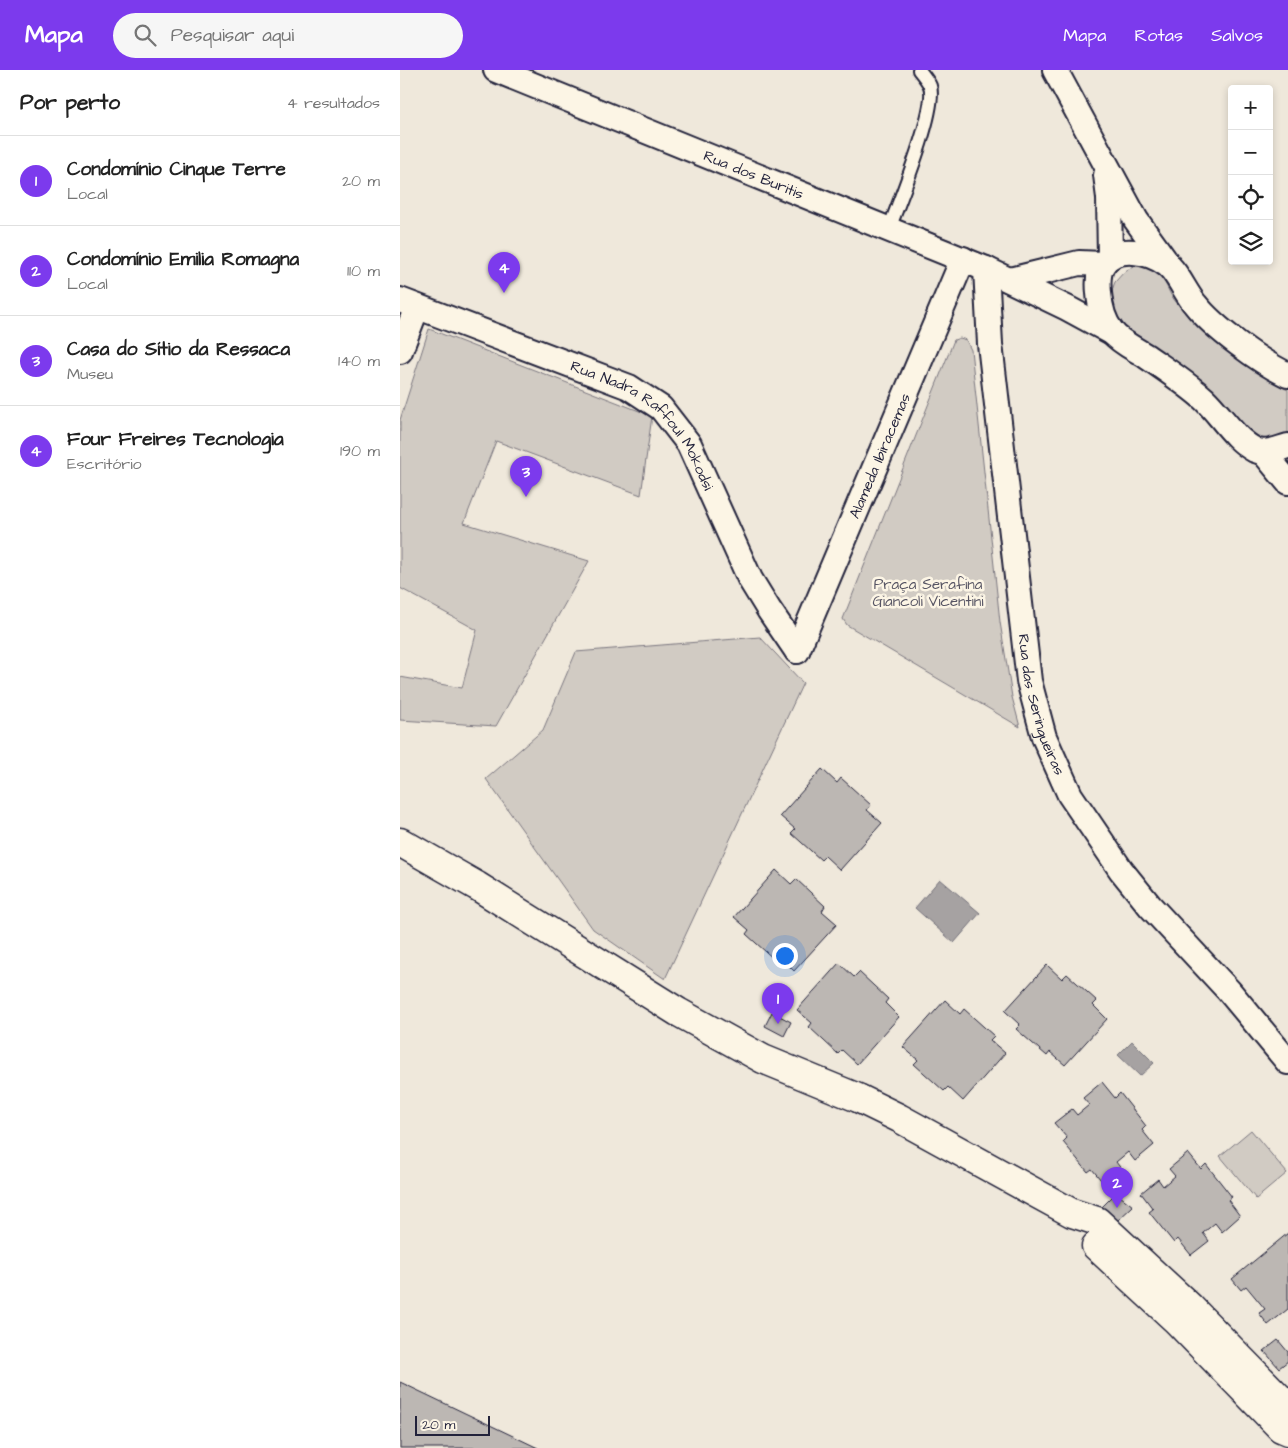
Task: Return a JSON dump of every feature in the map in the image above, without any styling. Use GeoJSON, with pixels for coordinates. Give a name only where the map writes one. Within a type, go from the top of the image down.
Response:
{"type":"FeatureCollection","features":[{"type":"Feature","properties":{"kind":"street","name":"Rua dos Buritis"},"geometry":{"type":"LineString","coordinates":[[496,70],[963,259],[1067,308],[1113,333],[1179,379],[1205,400],[1237,436],[1255,450],[1264,453],[1288,482]]}},
{"type":"Feature","properties":{"kind":"street"},"geometry":{"type":"LineString","coordinates":[[1054,70],[1136,220],[1195,304],[1222,330],[1274,368],[1288,374]]}},
{"type":"Feature","properties":{"kind":"street"},"geometry":{"type":"LineString","coordinates":[[1103,159],[1110,198],[1107,261],[1098,281],[1100,304],[1104,319],[1113,333]]}},
{"type":"Feature","properties":{"kind":"street"},"geometry":{"type":"LineString","coordinates":[[1010,280],[1079,263],[1107,261],[1120,253],[1138,252],[1149,254],[1168,264]]}},
{"type":"Feature","properties":{"kind":"street","name":"Alameda Ibiracemas"},"geometry":{"type":"LineString","coordinates":[[797,651],[963,259]]}},
{"type":"Feature","properties":{"kind":"street","name":"Rua das Seringueiras"},"geometry":{"type":"LineString","coordinates":[[986,269],[990,344],[1026,663],[1044,737],[1070,795],[1121,870],[1150,906],[1229,991],[1288,1062]]}},
{"type":"Feature","properties":{"kind":"street"},"geometry":{"type":"LineString","coordinates":[[400,352],[409,304]]}},
{"type":"Feature","properties":{"kind":"street","name":"Rua Nadra Raffoul Mokodsi"},"geometry":{"type":"LineString","coordinates":[[409,304],[629,387],[661,408],[689,444],[750,579],[797,651]]}},
{"type":"Feature","properties":{"kind":"street"},"geometry":{"type":"LineString","coordinates":[[1264,453],[1288,446]]}},
{"type":"Feature","properties":{"kind":"street"},"geometry":{"type":"LineString","coordinates":[[400,842],[477,886],[678,1012],[763,1059],[858,1098],[899,1118],[1072,1213],[1084,1235],[1184,1314],[1288,1406]]}},
{"type":"Feature","properties":{"kind":"street"},"geometry":{"type":"LineString","coordinates":[[1184,1314],[1281,1428],[1288,1431]]}},
{"type":"Feature","properties":{"kind":"lane"},"geometry":{"type":"LineString","coordinates":[[889,229],[917,153],[929,109],[930,87],[920,70]]}},
{"type":"Feature","properties":{"kind":"green space"},"geometry":{"type":"Polygon","coordinates":[[[1136,265],[1147,267],[1157,272],[1179,306],[1197,326],[1221,347],[1263,376],[1288,390],[1288,438],[1259,442],[1119,326],[1111,316],[1111,293],[1115,282],[1125,271],[1136,265]]]}},
{"type":"Feature","properties":{"kind":"green space"},"geometry":{"type":"Polygon","coordinates":[[[429,329],[652,416],[641,495],[496,441],[464,523],[589,561],[496,726],[400,720],[400,677],[462,688],[477,630],[400,588],[400,420],[429,329]]]}},
{"type":"Feature","properties":{"kind":"green space","name":"Praça Serafina Giancoli Vicentini"},"geometry":{"type":"Polygon","coordinates":[[[960,338],[966,340],[971,350],[1000,622],[1012,697],[1020,727],[847,625],[843,619],[954,340],[960,338]]]}},
{"type":"Feature","properties":{"kind":"green space"},"geometry":{"type":"Polygon","coordinates":[[[760,637],[803,683],[665,979],[593,929],[486,779],[543,730],[576,652],[760,637]]]}},
{"type":"Feature","properties":{"kind":"green space"},"geometry":{"type":"Polygon","coordinates":[[[1251,1130],[1287,1173],[1256,1199],[1220,1156],[1251,1130]]]}},
{"type":"Feature","properties":{"kind":"shaded area"},"geometry":{"type":"Polygon","coordinates":[[[940,879],[980,913],[954,943],[915,908],[940,879]]]}},
{"type":"Feature","properties":{"kind":"shaded area"},"geometry":{"type":"Polygon","coordinates":[[[1132,1041],[1154,1063],[1140,1076],[1118,1055],[1132,1041]]]}},
{"type":"Feature","properties":{"kind":"building"},"geometry":{"type":"Polygon","coordinates":[[[822,769],[837,783],[841,778],[871,805],[867,810],[882,823],[840,870],[825,856],[821,860],[791,833],[795,829],[780,816],[822,769]]]}},
{"type":"Feature","properties":{"kind":"building"},"geometry":{"type":"Polygon","coordinates":[[[776,870],[791,884],[796,879],[825,906],[822,911],[837,924],[794,971],[780,957],[776,961],[746,934],[749,930],[734,917],[776,870]]]}},
{"type":"Feature","properties":{"kind":"building"},"geometry":{"type":"Polygon","coordinates":[[[839,963],[854,977],[859,972],[888,999],[885,1003],[899,1017],[857,1064],[842,1050],[838,1054],[809,1027],[812,1023],[797,1010],[839,963]]]}},
{"type":"Feature","properties":{"kind":"building"},"geometry":{"type":"Polygon","coordinates":[[[1047,965],[1062,979],[1067,974],[1097,1001],[1093,1005],[1107,1019],[1065,1065],[1050,1052],[1047,1056],[1016,1029],[1020,1025],[1005,1011],[1047,965]]]}},
{"type":"Feature","properties":{"kind":"building"},"geometry":{"type":"Polygon","coordinates":[[[945,1000],[960,1014],[964,1009],[994,1036],[990,1040],[1005,1053],[963,1101],[948,1087],[944,1091],[914,1064],[918,1060],[903,1047],[945,1000]]]}},
{"type":"Feature","properties":{"kind":"building"},"geometry":{"type":"Polygon","coordinates":[[[772,1012],[791,1022],[784,1036],[765,1026],[772,1012]]]}},
{"type":"Feature","properties":{"kind":"building"},"geometry":{"type":"Polygon","coordinates":[[[1102,1082],[1115,1098],[1120,1093],[1146,1126],[1142,1130],[1154,1145],[1135,1161],[1128,1152],[1116,1162],[1122,1170],[1105,1185],[1092,1169],[1088,1172],[1063,1142],[1067,1138],[1054,1123],[1072,1109],[1077,1115],[1089,1105],[1083,1098],[1102,1082]]]}},
{"type":"Feature","properties":{"kind":"building"},"geometry":{"type":"Polygon","coordinates":[[[1188,1153],[1201,1169],[1206,1164],[1232,1197],[1228,1200],[1240,1216],[1222,1232],[1215,1223],[1203,1233],[1209,1241],[1191,1255],[1178,1239],[1174,1243],[1149,1212],[1153,1209],[1141,1193],[1158,1179],[1163,1186],[1175,1176],[1169,1169],[1188,1153]]]}},
{"type":"Feature","properties":{"kind":"building"},"geometry":{"type":"Polygon","coordinates":[[[1116,1193],[1133,1206],[1117,1221],[1100,1209],[1116,1193]]]}},
{"type":"Feature","properties":{"kind":"building"},"geometry":{"type":"Polygon","coordinates":[[[1288,1233],[1288,1309],[1268,1325],[1259,1313],[1265,1309],[1246,1286],[1241,1290],[1232,1279],[1288,1233]]]}},
{"type":"Feature","properties":{"kind":"building"},"geometry":{"type":"Polygon","coordinates":[[[1278,1340],[1288,1352],[1288,1361],[1279,1368],[1264,1351],[1278,1340]]]}},
{"type":"Feature","properties":{"kind":"building"},"geometry":{"type":"Polygon","coordinates":[[[400,1382],[538,1448],[400,1448],[400,1382]]]}},
{"type":"Feature","properties":{"kind":"place","name":"Four Freires Tecnologia"},"geometry":{"type":"Point","coordinates":[504,293]}},
{"type":"Feature","properties":{"kind":"place","name":"Casa do Sítio da Ressaca"},"geometry":{"type":"Point","coordinates":[526,497]}},
{"type":"Feature","properties":{"kind":"place","name":"Condomínio Cinque Terre"},"geometry":{"type":"Point","coordinates":[778,1024]}},
{"type":"Feature","properties":{"kind":"place","name":"Condomínio Emilia Romagna"},"geometry":{"type":"Point","coordinates":[1117,1208]}}]}
